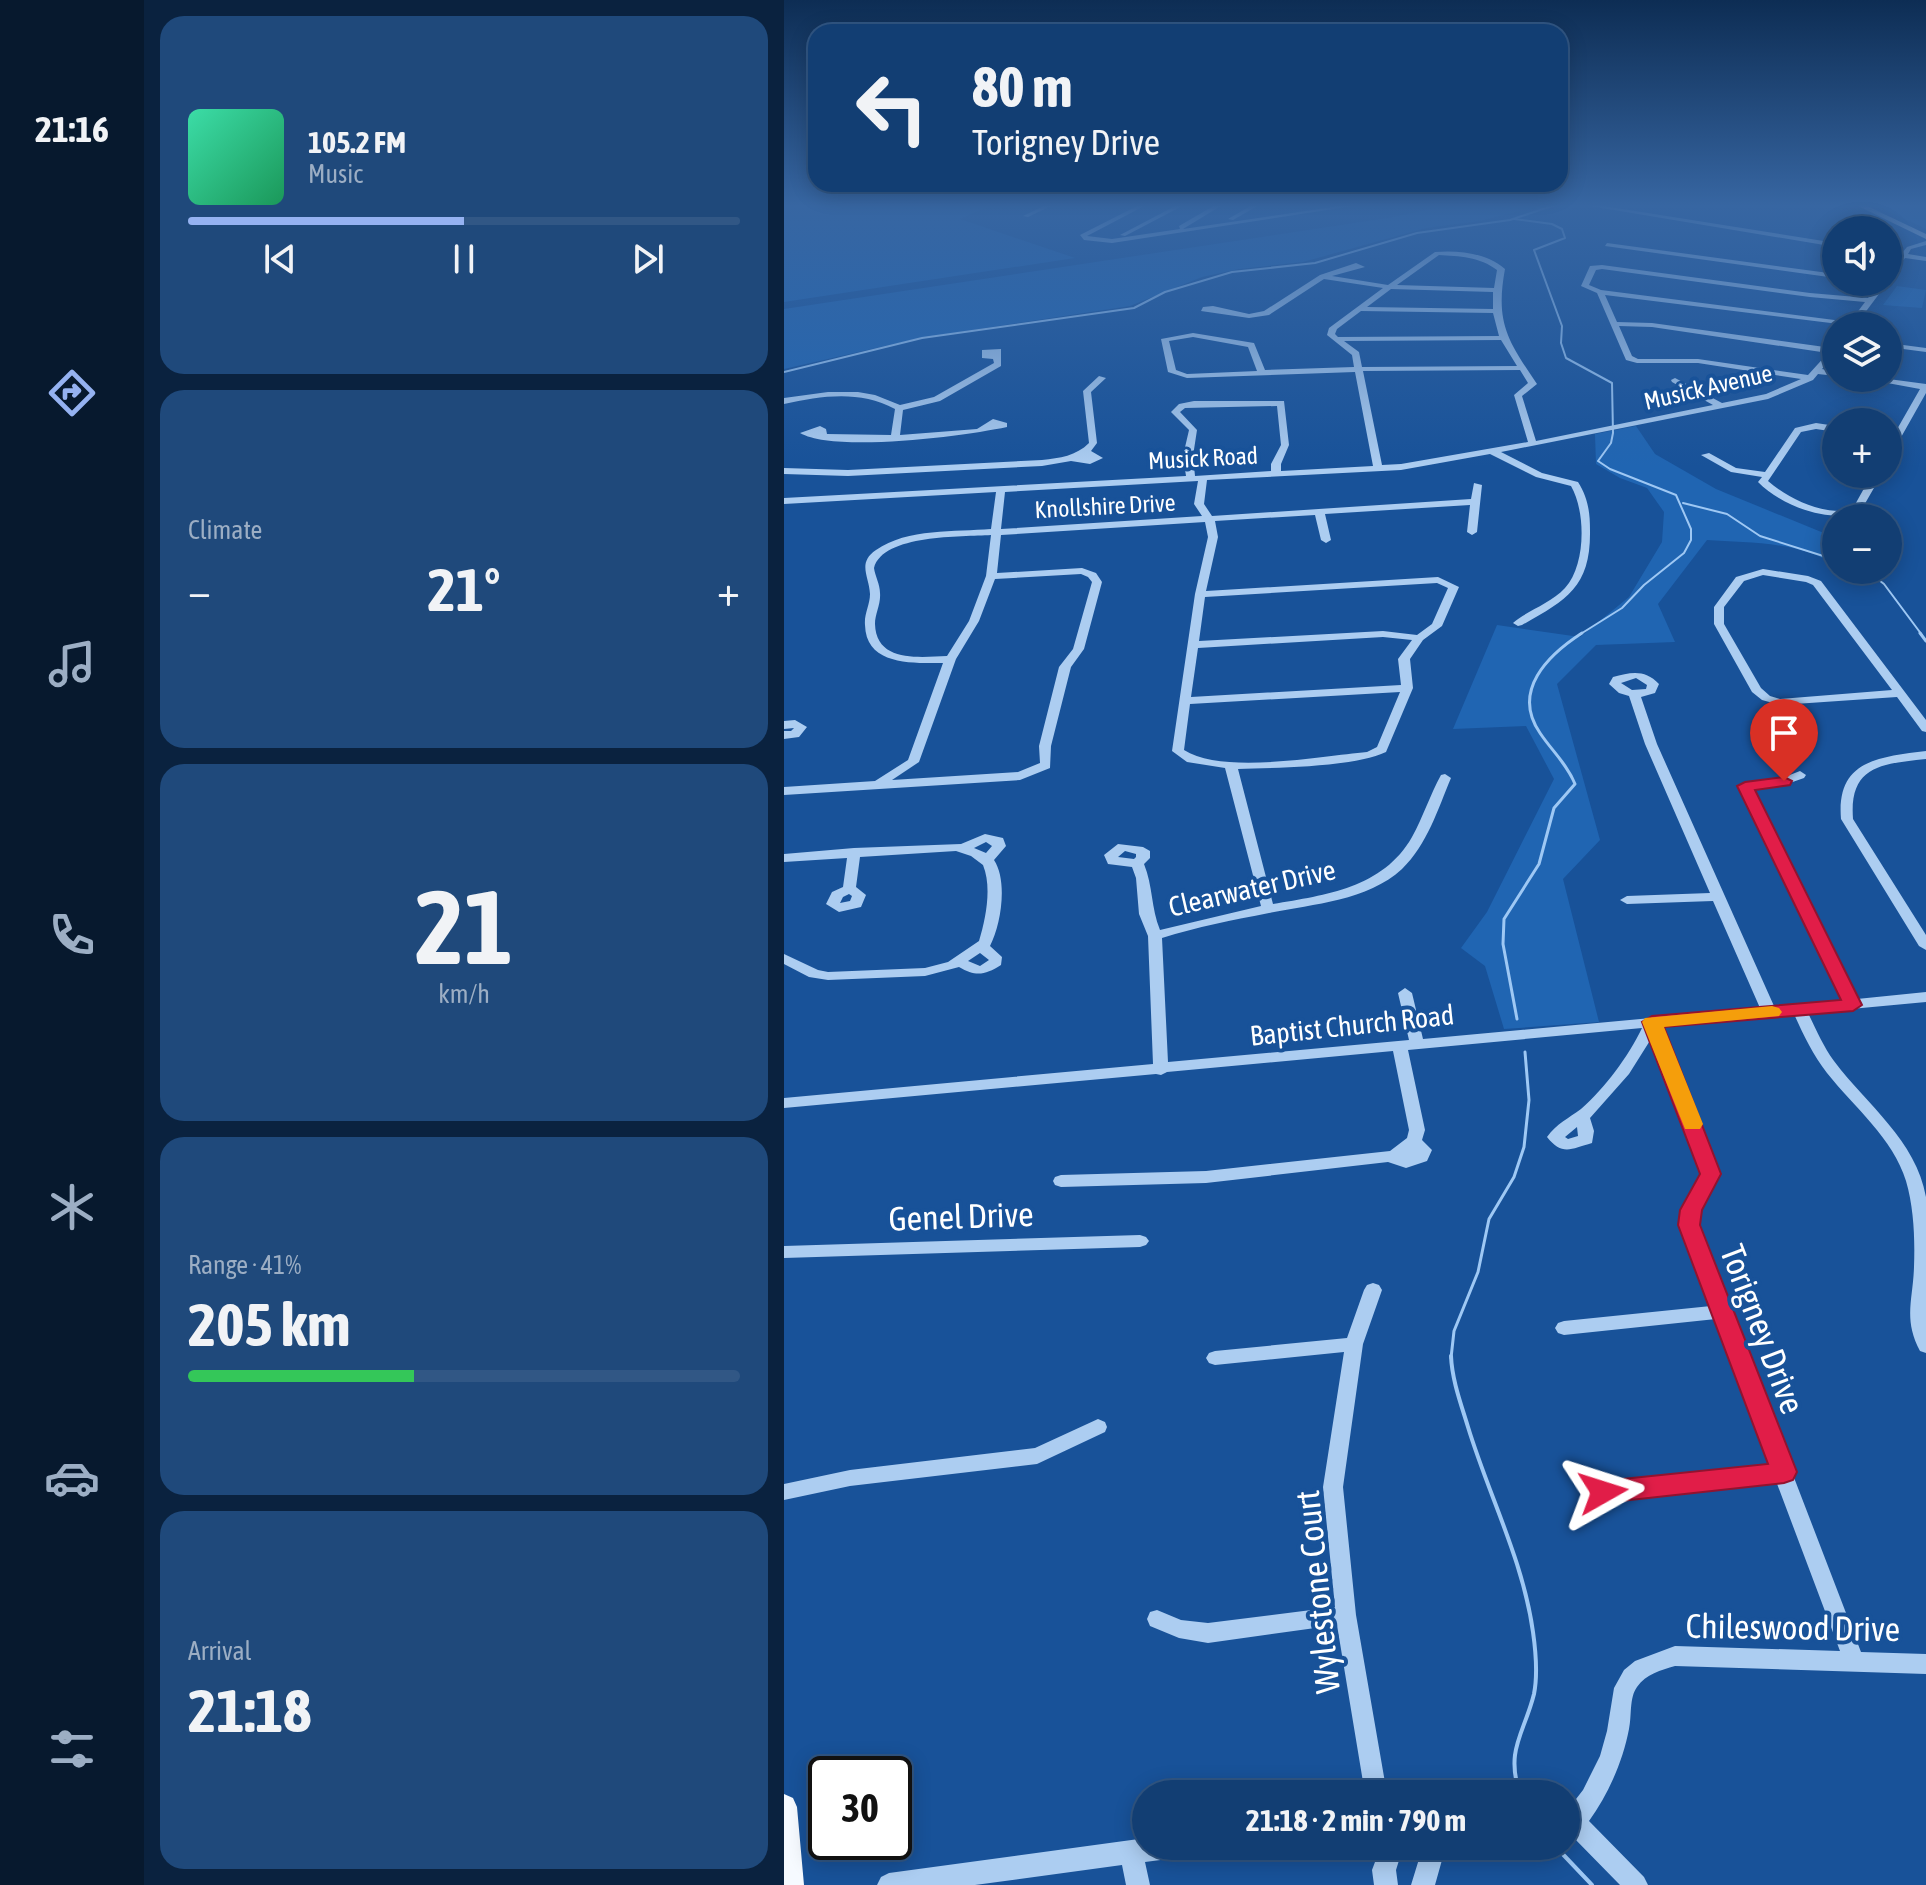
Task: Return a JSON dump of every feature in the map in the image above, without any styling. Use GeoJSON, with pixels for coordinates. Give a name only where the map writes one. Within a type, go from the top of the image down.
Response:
{"type":"FeatureCollection","features":[{"type":"Feature","properties":{"kind":"main road"},"geometry":{"type":"LineString","coordinates":[[784,1807],[791,1885]]}},
{"type":"Feature","properties":{"kind":"street"},"geometry":{"type":"LineString","coordinates":[[1218,311],[1264,319],[1266,313],[1299,292]]}},
{"type":"Feature","properties":{"kind":"street"},"geometry":{"type":"LineString","coordinates":[[1378,469],[1356,354],[1331,335],[1333,328],[1381,292]]}},
{"type":"Feature","properties":{"kind":"street"},"geometry":{"type":"LineString","coordinates":[[1496,292],[1494,311],[1504,338],[1533,384],[1518,395],[1533,444]]}},
{"type":"Feature","properties":{"kind":"street"},"geometry":{"type":"LineString","coordinates":[[1600,292],[1615,324],[1638,360],[1698,361],[1810,378]]}},
{"type":"Feature","properties":{"kind":"street"},"geometry":{"type":"LineString","coordinates":[[1600,292],[1822,322]]}},
{"type":"Feature","properties":{"kind":"street"},"geometry":{"type":"LineString","coordinates":[[1787,292],[1870,300]]}},
{"type":"Feature","properties":{"kind":"street"},"geometry":{"type":"LineString","coordinates":[[1862,312],[1873,296]]}},
{"type":"Feature","properties":{"kind":"street"},"geometry":{"type":"LineString","coordinates":[[1357,309],[1494,311]]}},
{"type":"Feature","properties":{"kind":"street"},"geometry":{"type":"LineString","coordinates":[[1615,324],[1652,325],[1822,347]]}},
{"type":"Feature","properties":{"kind":"street"},"geometry":{"type":"LineString","coordinates":[[1261,371],[1251,345],[1193,335],[1165,339],[1173,373],[1187,376],[1261,371],[1522,368]]}},
{"type":"Feature","properties":{"kind":"street"},"geometry":{"type":"LineString","coordinates":[[1336,339],[1504,338]]}},
{"type":"Feature","properties":{"kind":"street"},"geometry":{"type":"LineString","coordinates":[[1902,347],[1926,350]]}},
{"type":"Feature","properties":{"kind":"street"},"geometry":{"type":"LineString","coordinates":[[784,401],[812,396],[853,395],[890,402],[899,408],[937,399],[998,364],[996,357]]}},
{"type":"Feature","properties":{"kind":"street","name":"Musick Avenue"},"geometry":{"type":"LineString","coordinates":[[1620,427],[1776,393],[1810,378],[1822,366]]}},
{"type":"Feature","properties":{"kind":"street"},"geometry":{"type":"LineString","coordinates":[[1818,371],[1822,372]]}},
{"type":"Feature","properties":{"kind":"street"},"geometry":{"type":"LineString","coordinates":[[784,471],[848,473],[1042,463],[1070,458],[1085,452],[1093,443],[1087,391],[1102,378]]}},
{"type":"Feature","properties":{"kind":"street"},"geometry":{"type":"LineString","coordinates":[[1675,380],[1721,406]]}},
{"type":"Feature","properties":{"kind":"street"},"geometry":{"type":"LineString","coordinates":[[1902,384],[1925,387],[1902,423]]}},
{"type":"Feature","properties":{"kind":"street"},"geometry":{"type":"LineString","coordinates":[[1200,594],[1445,582],[1437,626],[1419,638],[1404,659],[1407,688],[1382,749],[1370,755],[1231,766],[1185,766],[1176,759],[1200,594],[1213,537],[1210,520],[1199,504],[1197,479],[1188,456],[1193,430],[1184,407],[1271,401],[1282,404],[1285,445],[1276,464],[1276,475]]}},
{"type":"Feature","properties":{"kind":"street"},"geometry":{"type":"LineString","coordinates":[[895,436],[899,408]]}},
{"type":"Feature","properties":{"kind":"street","name":"Musick Road"},"geometry":{"type":"LineString","coordinates":[[784,501],[1378,469],[1493,452],[1620,427]]}},
{"type":"Feature","properties":{"kind":"street"},"geometry":{"type":"LineString","coordinates":[[1822,427],[1798,430],[1763,482],[1822,508]]}},
{"type":"Feature","properties":{"kind":"street"},"geometry":{"type":"LineString","coordinates":[[822,435],[849,438],[985,429]]}},
{"type":"Feature","properties":{"kind":"street"},"geometry":{"type":"LineString","coordinates":[[1070,458],[1090,461],[1098,458],[1085,452]]}},
{"type":"Feature","properties":{"kind":"street"},"geometry":{"type":"LineString","coordinates":[[1493,452],[1539,475],[1570,480],[1584,498],[1586,510],[1583,572],[1560,598],[1518,623]]}},
{"type":"Feature","properties":{"kind":"street"},"geometry":{"type":"LineString","coordinates":[[1706,455],[1734,470],[1767,475]]}},
{"type":"Feature","properties":{"kind":"street"},"geometry":{"type":"LineString","coordinates":[[1472,532],[1477,485]]}},
{"type":"Feature","properties":{"kind":"street"},"geometry":{"type":"LineString","coordinates":[[880,783],[913,762],[950,659],[974,621],[991,576],[1001,489]]}},
{"type":"Feature","properties":{"kind":"street","name":"Knollshire Drive"},"geometry":{"type":"LineString","coordinates":[[950,659],[900,660],[884,654],[873,639],[870,622],[876,583],[869,569],[870,562],[875,555],[893,544],[931,536],[1474,502]]}},
{"type":"Feature","properties":{"kind":"street"},"geometry":{"type":"LineString","coordinates":[[1320,514],[1326,540]]}},
{"type":"Feature","properties":{"kind":"street"},"geometry":{"type":"LineString","coordinates":[[784,791],[1020,776],[1046,765],[1045,746],[1065,667],[1078,649],[1097,582],[1092,575],[1082,571],[991,576]]}},
{"type":"Feature","properties":{"kind":"street"},"geometry":{"type":"LineString","coordinates":[[1900,693],[1780,702],[1766,698],[1756,690],[1719,624],[1719,607],[1740,579],[1763,573],[1801,577],[1817,583],[1900,693],[1926,728]]}},
{"type":"Feature","properties":{"kind":"street"},"geometry":{"type":"LineString","coordinates":[[1192,645],[1383,634],[1419,638]]}},
{"type":"Feature","properties":{"kind":"street"},"geometry":{"type":"LineString","coordinates":[[1184,701],[1407,688]]}},
{"type":"Feature","properties":{"kind":"street"},"geometry":{"type":"LineString","coordinates":[[1634,694],[1651,744],[1769,1012]]}},
{"type":"Feature","properties":{"kind":"street"},"geometry":{"type":"LineString","coordinates":[[784,725],[801,727],[795,734],[784,735]]}},
{"type":"Feature","properties":{"kind":"street"},"geometry":{"type":"LineString","coordinates":[[1926,755],[1890,759],[1859,772],[1847,786],[1844,803],[1847,819],[1926,946]]}},
{"type":"Feature","properties":{"kind":"street"},"geometry":{"type":"LineString","coordinates":[[1231,766],[1268,909]]}},
{"type":"Feature","properties":{"kind":"street"},"geometry":{"type":"LineString","coordinates":[[1800,775],[1784,781],[1745,786],[1853,1005]]}},
{"type":"Feature","properties":{"kind":"street","name":"Clearwater Drive"},"geometry":{"type":"LineString","coordinates":[[1155,936],[1181,927],[1331,897],[1365,886],[1394,869],[1418,840],[1445,778]]}},
{"type":"Feature","properties":{"kind":"street"},"geometry":{"type":"LineString","coordinates":[[963,848],[985,838],[998,841],[999,846],[986,861]]}},
{"type":"Feature","properties":{"kind":"street"},"geometry":{"type":"LineString","coordinates":[[784,858],[931,847],[963,848],[979,854],[992,871],[989,934],[982,947],[960,962],[925,972],[844,978],[814,974],[784,958]]}},
{"type":"Feature","properties":{"kind":"street"},"geometry":{"type":"LineString","coordinates":[[849,889],[854,852]]}},
{"type":"Feature","properties":{"kind":"street"},"geometry":{"type":"LineString","coordinates":[[1137,863],[1143,878],[1146,914],[1155,936],[1161,1070]]}},
{"type":"Feature","properties":{"kind":"street"},"geometry":{"type":"LineString","coordinates":[[1627,900],[1718,897]]}},
{"type":"Feature","properties":{"kind":"street"},"geometry":{"type":"LineString","coordinates":[[960,962],[974,970],[991,967],[996,962],[995,957],[982,947]]}},
{"type":"Feature","properties":{"kind":"street"},"geometry":{"type":"LineString","coordinates":[[1061,1181],[1206,1177],[1389,1157],[1406,1162],[1421,1157],[1424,1150],[1414,1141],[1416,1118],[1405,993]]}},
{"type":"Feature","properties":{"kind":"street","name":"Baptist Church Road"},"geometry":{"type":"LineString","coordinates":[[784,1103],[1926,997]]}},
{"type":"Feature","properties":{"kind":"street"},"geometry":{"type":"LineString","coordinates":[[1799,1010],[1829,1067],[1892,1140],[1914,1180],[1922,1224],[1924,1273],[1916,1301],[1921,1336],[1926,1346]]}},
{"type":"Feature","properties":{"kind":"street"},"geometry":{"type":"LineString","coordinates":[[1581,1116],[1629,1065],[1642,1046],[1652,1022]]}},
{"type":"Feature","properties":{"kind":"street","name":"Torigney Drive"},"geometry":{"type":"LineString","coordinates":[[1652,1022],[1710,1174],[1691,1210],[1689,1225],[1854,1661]]}},
{"type":"Feature","properties":{"kind":"street","name":"Genel Drive"},"geometry":{"type":"LineString","coordinates":[[784,1252],[1140,1241]]}},
{"type":"Feature","properties":{"kind":"street","name":"Wylestone Court"},"geometry":{"type":"LineString","coordinates":[[1373,1290],[1354,1344],[1333,1487],[1346,1615],[1374,1780]]}},
{"type":"Feature","properties":{"kind":"street"},"geometry":{"type":"LineString","coordinates":[[1564,1328],[1722,1312]]}},
{"type":"Feature","properties":{"kind":"street"},"geometry":{"type":"LineString","coordinates":[[1215,1358],[1354,1344]]}},
{"type":"Feature","properties":{"kind":"street"},"geometry":{"type":"LineString","coordinates":[[784,1492],[850,1478],[1037,1456],[1098,1427]]}},
{"type":"Feature","properties":{"kind":"street"},"geometry":{"type":"LineString","coordinates":[[1603,1492],[1784,1472]]}},
{"type":"Feature","properties":{"kind":"street"},"geometry":{"type":"LineString","coordinates":[[1157,1619],[1179,1629],[1208,1633],[1346,1615]]}},
{"type":"Feature","properties":{"kind":"street","name":"Chileswood Drive"},"geometry":{"type":"LineString","coordinates":[[1580,1809],[1605,1770],[1617,1735],[1627,1683],[1648,1663],[1675,1656],[1926,1664]]}},
{"type":"Feature","properties":{"kind":"street"},"geometry":{"type":"LineString","coordinates":[[1580,1834],[1636,1885]]}},
{"type":"Feature","properties":{"kind":"street"},"geometry":{"type":"LineString","coordinates":[[889,1885],[1131,1853],[1138,1885]]}},
{"type":"Feature","properties":{"kind":"street"},"geometry":{"type":"LineString","coordinates":[[1386,1885],[1384,1870],[1388,1860]]}},
{"type":"Feature","properties":{"kind":"street"},"geometry":{"type":"LineString","coordinates":[[1423,1885],[1439,1860]]}},
{"type":"Feature","properties":{"kind":"shaded area"},"geometry":{"type":"Polygon","coordinates":[[[784,292],[850,292],[784,302],[784,292]]]}},
{"type":"Feature","properties":{"kind":"shaded area"},"geometry":{"type":"Polygon","coordinates":[[[897,292],[1165,292],[1130,306],[920,338],[784,369],[784,309],[897,292]]]}},
{"type":"Feature","properties":{"kind":"shaded area"},"geometry":{"type":"Polygon","coordinates":[[[1902,292],[1926,292],[1922,308],[1883,305],[1890,296],[1902,296],[1902,292]]]}},
{"type":"Feature","properties":{"kind":"shaded area"},"geometry":{"type":"Polygon","coordinates":[[[1636,426],[1655,454],[1716,489],[1822,532],[1822,558],[1791,548],[1707,540],[1658,604],[1675,642],[1596,645],[1557,684],[1600,840],[1563,879],[1599,1022],[1504,1029],[1485,966],[1461,948],[1487,912],[1554,779],[1526,726],[1453,729],[1497,625],[1580,637],[1629,597],[1662,542],[1664,512],[1647,488],[1620,478],[1596,464],[1595,434],[1636,426]]]}},
{"type":"Feature","properties":{"kind":"waterway"},"geometry":{"type":"LineString","coordinates":[[784,372],[922,338],[1134,308],[1165,292]]}},
{"type":"Feature","properties":{"kind":"waterway"},"geometry":{"type":"LineString","coordinates":[[1549,292],[1562,326],[1561,343],[1566,358],[1612,383],[1613,433],[1611,443],[1598,461],[1610,469],[1676,495],[1691,529],[1691,540],[1684,553],[1644,585],[1622,608],[1580,634]]}},
{"type":"Feature","properties":{"kind":"waterway"},"geometry":{"type":"LineString","coordinates":[[1683,503],[1727,514],[1760,536],[1822,556]]}},
{"type":"Feature","properties":{"kind":"waterway"},"geometry":{"type":"LineString","coordinates":[[1884,584],[1922,635]]}},
{"type":"Feature","properties":{"kind":"waterway"},"geometry":{"type":"LineString","coordinates":[[1920,633],[1926,641]]}},
{"type":"Feature","properties":{"kind":"waterway"},"geometry":{"type":"LineString","coordinates":[[1517,1019],[1503,944],[1504,919],[1539,864],[1554,808],[1575,784],[1532,718],[1532,689],[1546,663],[1580,634]]}},
{"type":"Feature","properties":{"kind":"waterway"},"geometry":{"type":"LineString","coordinates":[[1451,1357],[1454,1331],[1478,1272],[1489,1219],[1514,1177],[1524,1147],[1529,1100],[1525,1052]]}},
{"type":"Feature","properties":{"kind":"waterway"},"geometry":{"type":"LineString","coordinates":[[1451,1357],[1460,1401],[1476,1453],[1522,1579],[1533,1632],[1535,1686],[1515,1754],[1516,1780]]}},
{"type":"Feature","properties":{"kind":"waterway"},"geometry":{"type":"LineString","coordinates":[[1568,1860],[1592,1885]]}},
{"type":"Feature","properties":{"kind":"slow traffic"},"geometry":{"type":"LineString","coordinates":[[1692,1124],[1652,1022],[1772,1012]]}},
{"type":"Feature","properties":{"kind":"route"},"geometry":{"type":"LineString","coordinates":[[1603,1492],[1784,1472],[1689,1225],[1691,1210],[1710,1174],[1652,1022],[1853,1005],[1745,786],[1784,781]]}}]}
